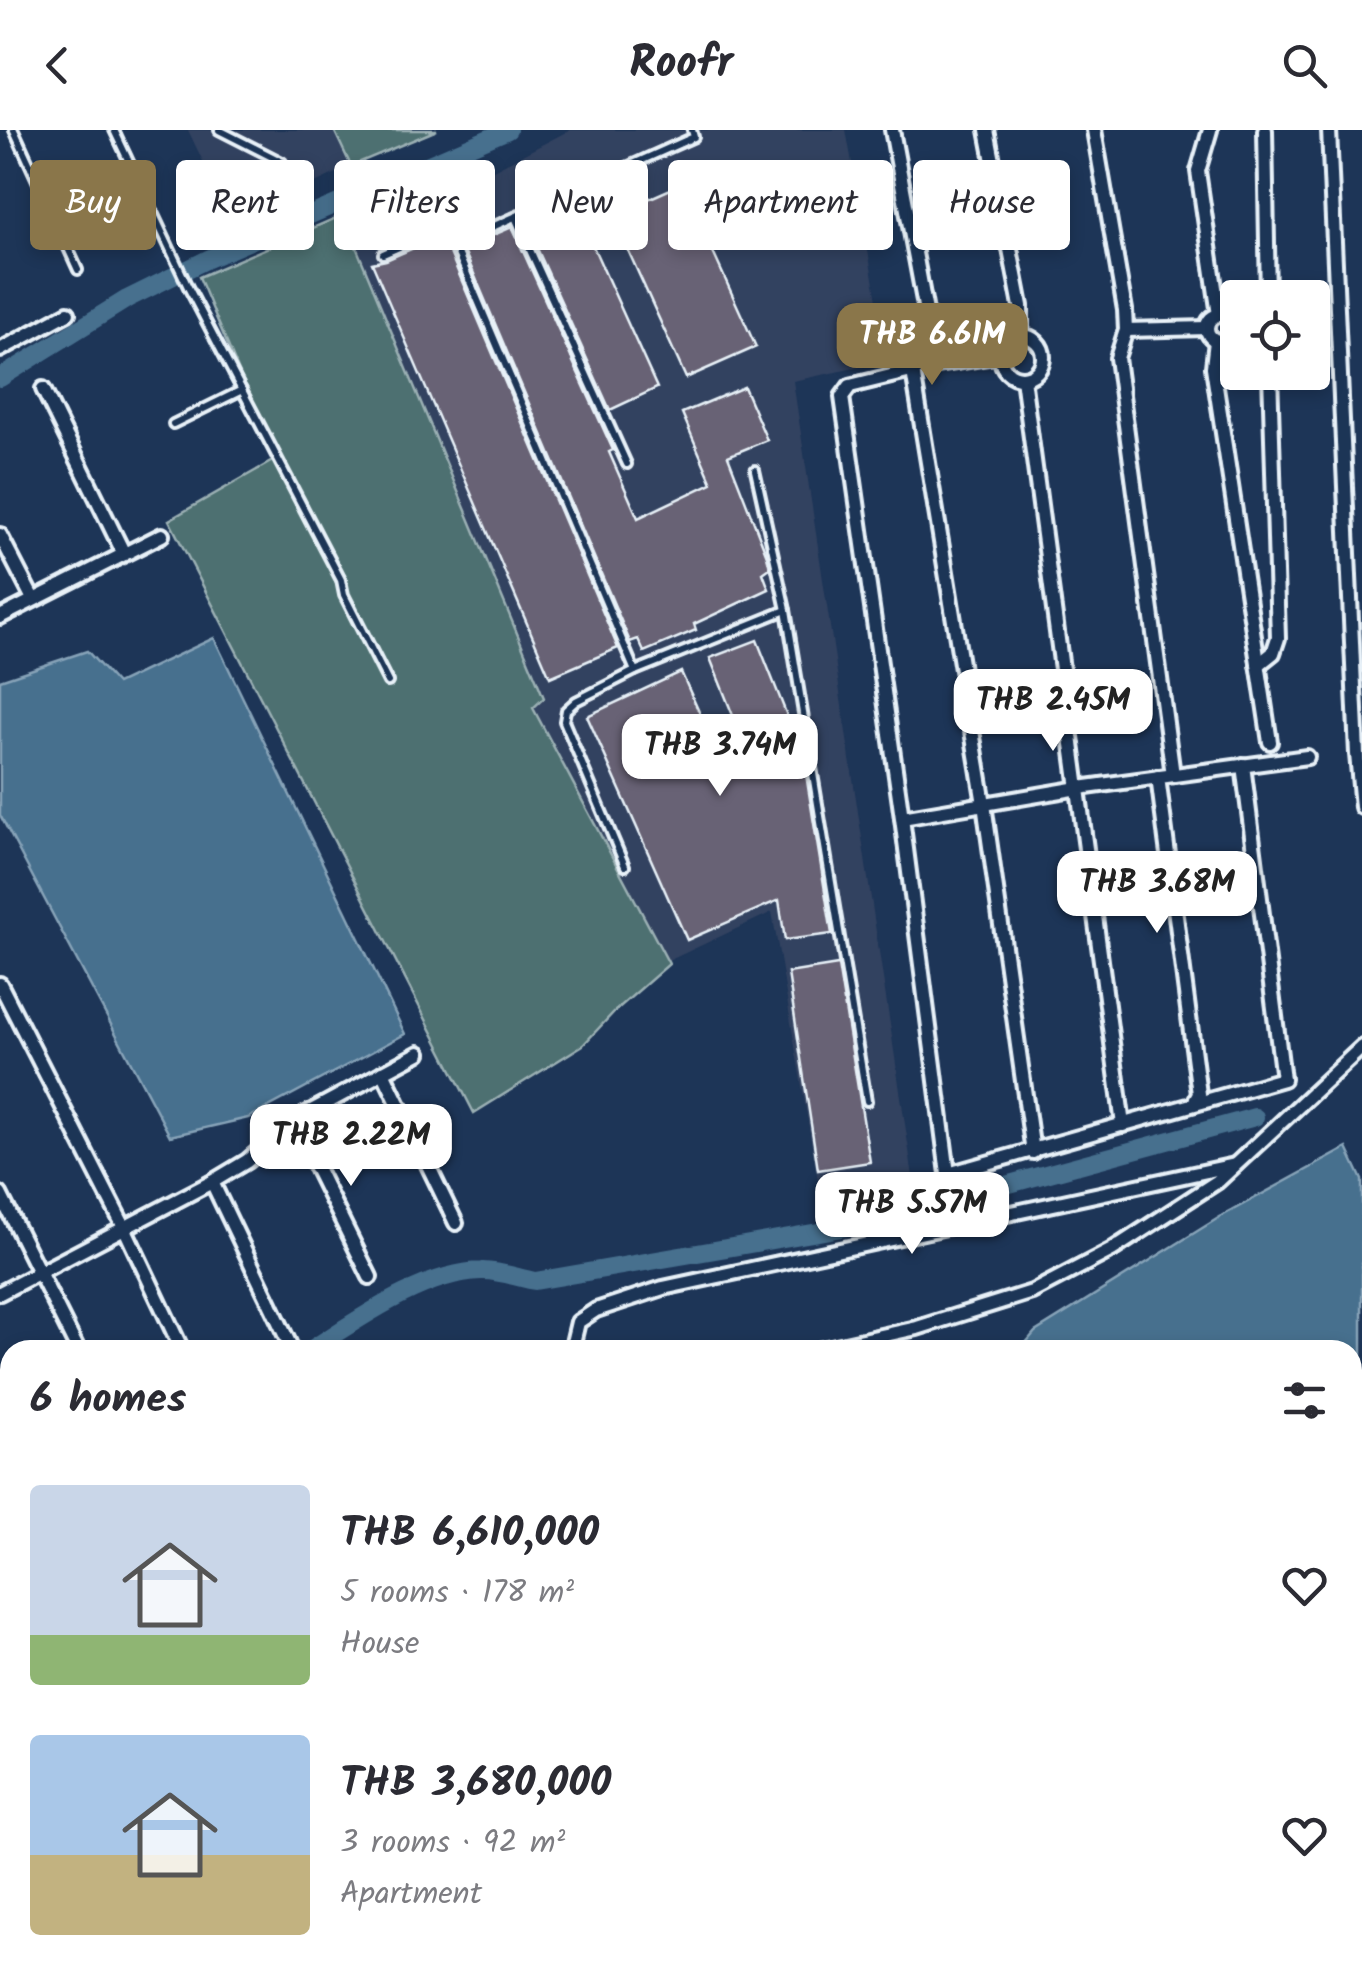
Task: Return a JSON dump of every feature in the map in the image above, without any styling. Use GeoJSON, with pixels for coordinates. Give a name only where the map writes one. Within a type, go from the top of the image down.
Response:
{"type":"FeatureCollection","features":[{"type":"Feature","properties":{"kind":"street"},"geometry":{"type":"LineString","coordinates":[[892,130],[936,365]]}},
{"type":"Feature","properties":{"kind":"street"},"geometry":{"type":"LineString","coordinates":[[987,130],[1020,306],[1020,336]]}},
{"type":"Feature","properties":{"kind":"street"},"geometry":{"type":"LineString","coordinates":[[1094,130],[1125,310],[1126,330],[1117,358],[1173,775]]}},
{"type":"Feature","properties":{"kind":"street"},"geometry":{"type":"LineString","coordinates":[[1210,130],[1198,171],[1219,315]]}},
{"type":"Feature","properties":{"kind":"street"},"geometry":{"type":"LineString","coordinates":[[1265,130],[1268,280]]}},
{"type":"Feature","properties":{"kind":"street"},"geometry":{"type":"LineString","coordinates":[[1329,130],[1362,806]]}},
{"type":"Feature","properties":{"kind":"street"},"geometry":{"type":"LineString","coordinates":[[0,350],[68,313]]}},
{"type":"Feature","properties":{"kind":"street"},"geometry":{"type":"LineString","coordinates":[[1219,315],[1227,317],[1234,328],[1228,339],[1216,341],[1207,328],[1209,321],[1219,315]]}},
{"type":"Feature","properties":{"kind":"street"},"geometry":{"type":"LineString","coordinates":[[1126,330],[1207,328]]}},
{"type":"Feature","properties":{"kind":"street"},"geometry":{"type":"LineString","coordinates":[[1020,336],[1034,340],[1042,352],[1041,366],[1024,378],[1004,368],[1001,354],[1008,342],[1020,336]]}},
{"type":"Feature","properties":{"kind":"street"},"geometry":{"type":"LineString","coordinates":[[1216,341],[1213,367],[1270,742]]}},
{"type":"Feature","properties":{"kind":"street"},"geometry":{"type":"LineString","coordinates":[[1001,354],[850,386],[842,397],[948,1174],[1283,1079],[1244,766]]}},
{"type":"Feature","properties":{"kind":"street"},"geometry":{"type":"LineString","coordinates":[[913,371],[984,804],[1034,1152]]}},
{"type":"Feature","properties":{"kind":"street"},"geometry":{"type":"LineString","coordinates":[[1024,378],[1122,1125]]}},
{"type":"Feature","properties":{"kind":"street"},"geometry":{"type":"LineString","coordinates":[[43,389],[124,554]]}},
{"type":"Feature","properties":{"kind":"street"},"geometry":{"type":"LineString","coordinates":[[1258,665],[1273,652],[1278,638],[1271,390]]}},
{"type":"Feature","properties":{"kind":"street"},"geometry":{"type":"LineString","coordinates":[[0,535],[33,599]]}},
{"type":"Feature","properties":{"kind":"street"},"geometry":{"type":"LineString","coordinates":[[0,617],[162,535]]}},
{"type":"Feature","properties":{"kind":"street"},"geometry":{"type":"LineString","coordinates":[[902,818],[1307,756]]}},
{"type":"Feature","properties":{"kind":"street"},"geometry":{"type":"LineString","coordinates":[[1158,777],[1199,1094],[1194,1102]]}},
{"type":"Feature","properties":{"kind":"street"},"geometry":{"type":"LineString","coordinates":[[0,984],[177,1340]]}},
{"type":"Feature","properties":{"kind":"street"},"geometry":{"type":"LineString","coordinates":[[863,1340],[917,1328],[1032,1292],[1112,1250],[1187,1204],[1362,1048]]}},
{"type":"Feature","properties":{"kind":"street"},"geometry":{"type":"LineString","coordinates":[[0,1292],[212,1182],[247,1161],[293,1121],[419,1053]]}},
{"type":"Feature","properties":{"kind":"street"},"geometry":{"type":"LineString","coordinates":[[383,1072],[456,1223]]}},
{"type":"Feature","properties":{"kind":"street"},"geometry":{"type":"LineString","coordinates":[[293,1121],[370,1277]]}},
{"type":"Feature","properties":{"kind":"street"},"geometry":{"type":"LineString","coordinates":[[574,1340],[578,1322],[596,1310],[663,1288],[1234,1165]]}},
{"type":"Feature","properties":{"kind":"street"},"geometry":{"type":"LineString","coordinates":[[212,1182],[287,1340]]}},
{"type":"Feature","properties":{"kind":"street"},"geometry":{"type":"LineString","coordinates":[[0,1194],[73,1340]]}},
{"type":"Feature","properties":{"kind":"lane"},"geometry":{"type":"LineString","coordinates":[[14,130],[78,270]]}},
{"type":"Feature","properties":{"kind":"lane"},"geometry":{"type":"LineString","coordinates":[[114,130],[188,287],[340,580],[388,682]]}},
{"type":"Feature","properties":{"kind":"lane"},"geometry":{"type":"LineString","coordinates":[[219,130],[278,160]]}},
{"type":"Feature","properties":{"kind":"lane"},"geometry":{"type":"LineString","coordinates":[[642,160],[694,137],[692,130]]}},
{"type":"Feature","properties":{"kind":"lane"},"geometry":{"type":"LineString","coordinates":[[382,254],[391,250]]}},
{"type":"Feature","properties":{"kind":"lane"},"geometry":{"type":"LineString","coordinates":[[457,250],[635,671]]}},
{"type":"Feature","properties":{"kind":"lane"},"geometry":{"type":"LineString","coordinates":[[531,250],[627,464]]}},
{"type":"Feature","properties":{"kind":"lane"},"geometry":{"type":"LineString","coordinates":[[173,424],[242,390]]}},
{"type":"Feature","properties":{"kind":"lane"},"geometry":{"type":"LineString","coordinates":[[755,470],[786,610],[867,1101]]}},
{"type":"Feature","properties":{"kind":"lane"},"geometry":{"type":"LineString","coordinates":[[625,866],[564,720],[566,710],[635,671],[786,610]]}},
{"type":"Feature","properties":{"kind":"shaded area"},"geometry":{"type":"Polygon","coordinates":[[[188,130],[334,130],[348,160],[334,160],[334,174],[314,183],[314,160],[202,160],[188,130]]]}},
{"type":"Feature","properties":{"kind":"shaded area"},"geometry":{"type":"Polygon","coordinates":[[[570,130],[846,130],[851,160],[668,160],[668,250],[868,250],[888,361],[793,381],[916,1197],[824,1215],[772,912],[668,961],[533,707],[544,697],[357,250],[495,250],[495,169],[570,130]]]}},
{"type":"Feature","properties":{"kind":"shaded area"},"geometry":{"type":"Polygon","coordinates":[[[214,638],[405,1034],[248,1118],[170,1136],[0,815],[0,680],[87,651],[117,684],[214,638]]]}},
{"type":"Feature","properties":{"kind":"shaded area"},"geometry":{"type":"Polygon","coordinates":[[[1347,1148],[1362,1180],[1362,1340],[1028,1340],[1035,1332],[1220,1217],[1347,1148]]]}},
{"type":"Feature","properties":{"kind":"green space"},"geometry":{"type":"Polygon","coordinates":[[[334,130],[437,130],[365,160],[348,160],[334,130]]]}},
{"type":"Feature","properties":{"kind":"green space"},"geometry":{"type":"Polygon","coordinates":[[[334,219],[334,250],[357,250],[544,698],[533,708],[669,964],[583,1045],[474,1113],[169,520],[276,459],[199,277],[262,250],[314,250],[314,227],[334,219]]]}},
{"type":"Feature","properties":{"kind":"building"},"geometry":{"type":"Polygon","coordinates":[[[668,190],[668,250],[712,250],[756,347],[686,378],[628,250],[648,250],[648,199],[668,190]]]}},
{"type":"Feature","properties":{"kind":"building"},"geometry":{"type":"Polygon","coordinates":[[[512,227],[515,250],[522,250],[613,450],[609,452],[638,518],[712,483],[682,413],[744,387],[767,440],[728,456],[767,556],[770,568],[763,573],[769,589],[694,624],[696,630],[644,652],[638,639],[630,642],[464,250],[495,250],[495,234],[512,227]]]}},
{"type":"Feature","properties":{"kind":"building"},"geometry":{"type":"Polygon","coordinates":[[[409,250],[450,253],[618,648],[550,677],[372,263],[409,250]]]}},
{"type":"Feature","properties":{"kind":"building"},"geometry":{"type":"Polygon","coordinates":[[[538,250],[595,250],[657,388],[610,410],[538,250]]]}},
{"type":"Feature","properties":{"kind":"building"},"geometry":{"type":"Polygon","coordinates":[[[757,640],[803,756],[832,934],[785,940],[779,900],[687,940],[587,716],[681,672],[713,743],[740,733],[710,658],[757,640]]]}},
{"type":"Feature","properties":{"kind":"building"},"geometry":{"type":"Polygon","coordinates":[[[838,965],[870,1162],[818,1170],[788,973],[838,965]]]}},
{"type":"Feature","properties":{"kind":"waterway"},"geometry":{"type":"LineString","coordinates":[[0,378],[127,299],[208,259],[508,130]]}},
{"type":"Feature","properties":{"kind":"waterway"},"geometry":{"type":"LineString","coordinates":[[326,1340],[391,1300],[459,1274],[488,1271],[535,1281],[859,1225],[1255,1117]]}}]}
